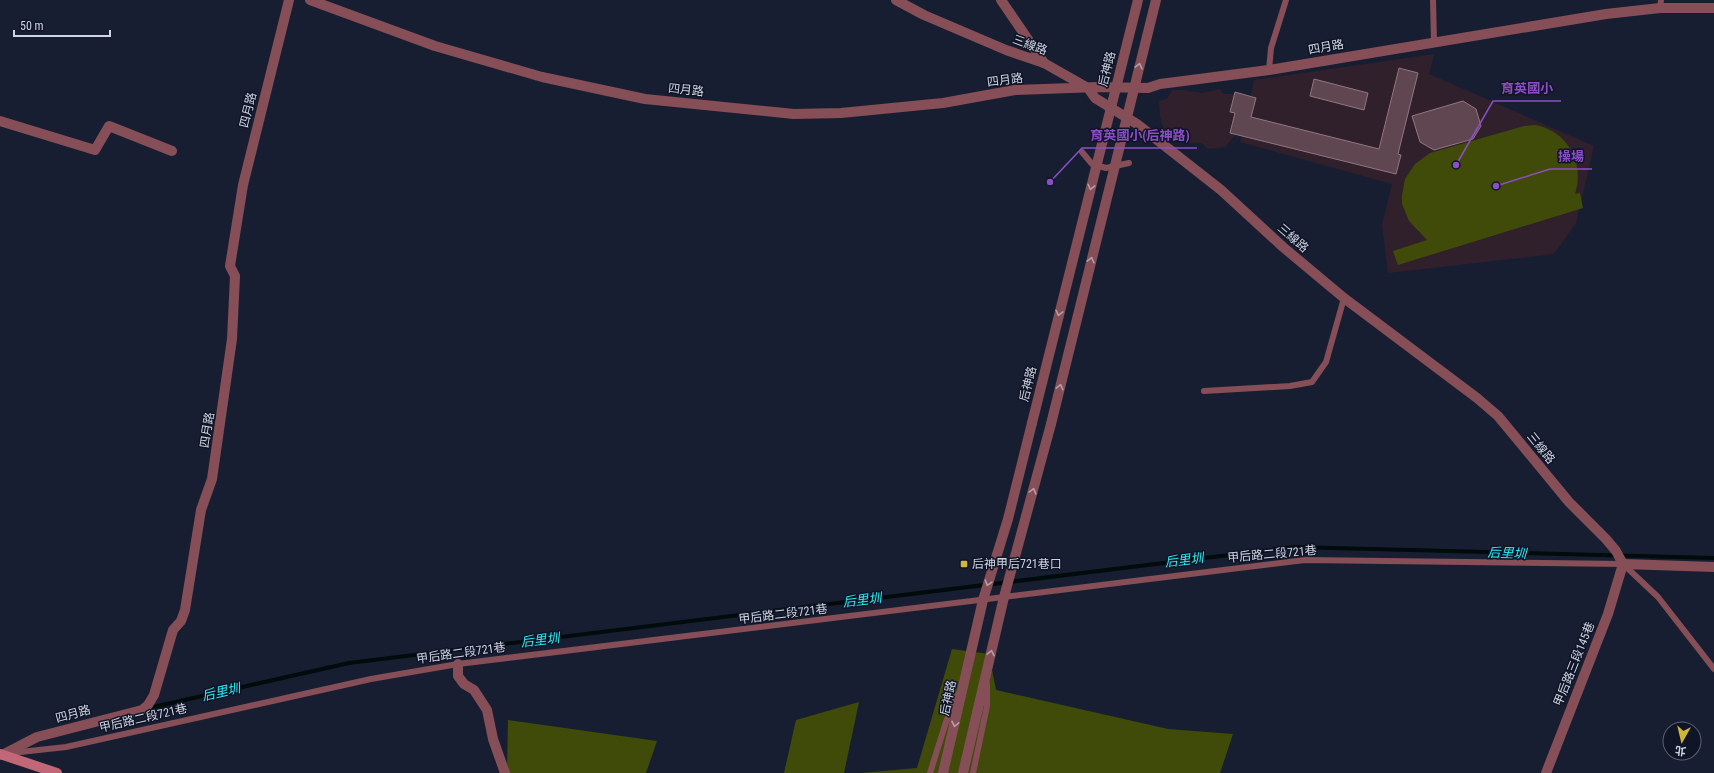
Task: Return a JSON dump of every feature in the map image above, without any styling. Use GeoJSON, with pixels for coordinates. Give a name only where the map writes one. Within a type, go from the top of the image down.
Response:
{"type":"FeatureCollection","features":[{"type":"Feature","properties":{"kind":"main road"},"geometry":{"type":"LineString","coordinates":[[0,755],[57,773]]}},
{"type":"Feature","properties":{"kind":"street","name":"四月路"},"geometry":{"type":"LineString","coordinates":[[0,755],[37,737],[142,710],[148,705],[154,695],[173,630],[181,621],[185,610],[201,510],[212,479],[232,339],[235,276],[230,266],[243,186],[288,0]]}},
{"type":"Feature","properties":{"kind":"street","name":"四月路"},"geometry":{"type":"LineString","coordinates":[[310,0],[435,46],[542,77],[645,99],[794,114],[841,113],[943,104],[1015,90],[1148,88],[1160,84],[1269,70],[1661,4],[1714,8]]}},
{"type":"Feature","properties":{"kind":"street","name":"三線路"},"geometry":{"type":"LineString","coordinates":[[896,0],[924,16],[1006,50],[1044,63],[1088,88],[1095,98],[1137,124],[1221,190],[1283,247],[1344,298],[1477,398],[1498,416],[1568,502],[1606,538],[1616,551],[1623,564]]}},
{"type":"Feature","properties":{"kind":"street"},"geometry":{"type":"LineString","coordinates":[[1001,0],[1044,63]]}},
{"type":"Feature","properties":{"kind":"street","name":"后神路"},"geometry":{"type":"LineString","coordinates":[[943,773],[983,600],[1008,519],[1138,0]]}},
{"type":"Feature","properties":{"kind":"street"},"geometry":{"type":"LineString","coordinates":[[963,773],[1004,598],[1051,424],[1156,0]]}},
{"type":"Feature","properties":{"kind":"street"},"geometry":{"type":"LineString","coordinates":[[0,121],[95,150],[109,126],[172,151]]}},
{"type":"Feature","properties":{"kind":"street"},"geometry":{"type":"LineString","coordinates":[[1623,564],[1714,567]]}},
{"type":"Feature","properties":{"kind":"street","name":"甲后路三段145巷"},"geometry":{"type":"LineString","coordinates":[[1546,773],[1608,614],[1623,564]]}},
{"type":"Feature","properties":{"kind":"street"},"geometry":{"type":"LineString","coordinates":[[458,664],[458,676],[464,684],[474,690],[487,710],[493,740],[505,773]]}},
{"type":"Feature","properties":{"kind":"lane"},"geometry":{"type":"LineString","coordinates":[[1269,70],[1271,48],[1286,0]]}},
{"type":"Feature","properties":{"kind":"lane"},"geometry":{"type":"LineString","coordinates":[[1433,0],[1434,42]]}},
{"type":"Feature","properties":{"kind":"lane"},"geometry":{"type":"LineString","coordinates":[[1082,152],[1092,164],[1106,168],[1129,163]]}},
{"type":"Feature","properties":{"kind":"lane"},"geometry":{"type":"LineString","coordinates":[[1204,391],[1290,386],[1312,382],[1326,362],[1344,298]]}},
{"type":"Feature","properties":{"kind":"lane","name":"甲后路二段721巷"},"geometry":{"type":"LineString","coordinates":[[0,755],[66,746],[377,677],[458,664],[1004,598],[1211,571],[1305,560],[1623,564]]}},
{"type":"Feature","properties":{"kind":"lane"},"geometry":{"type":"LineString","coordinates":[[1623,564],[1658,597],[1714,669]]}},
{"type":"Feature","properties":{"kind":"lane"},"geometry":{"type":"LineString","coordinates":[[930,773],[946,722],[966,674]]}},
{"type":"Feature","properties":{"kind":"lane"},"geometry":{"type":"LineString","coordinates":[[973,773],[987,706],[987,675]]}},
{"type":"Feature","properties":{"kind":"shaded area"},"geometry":{"type":"Polygon","coordinates":[[[1434,54],[1429,74],[1594,146],[1576,223],[1554,254],[1388,273],[1382,225],[1392,184],[1240,142],[1254,80],[1434,54]]]}},
{"type":"Feature","properties":{"kind":"shaded area"},"geometry":{"type":"Polygon","coordinates":[[[1220,89],[1223,94],[1234,94],[1241,116],[1231,123],[1235,135],[1225,147],[1207,149],[1202,143],[1186,143],[1175,128],[1164,131],[1160,116],[1159,101],[1167,99],[1172,90],[1202,93],[1220,89]]]}},
{"type":"Feature","properties":{"kind":"green space"},"geometry":{"type":"Polygon","coordinates":[[[1535,125],[1547,128],[1557,134],[1565,141],[1571,150],[1578,171],[1578,182],[1575,194],[1580,193],[1583,208],[1398,265],[1393,251],[1427,240],[1409,221],[1402,204],[1405,179],[1415,164],[1430,153],[1524,126],[1535,125]]]}},
{"type":"Feature","properties":{"kind":"green space"},"geometry":{"type":"Polygon","coordinates":[[[952,649],[989,654],[996,690],[1168,729],[1233,734],[1220,773],[861,773],[917,768],[952,649]]]}},
{"type":"Feature","properties":{"kind":"green space"},"geometry":{"type":"Polygon","coordinates":[[[859,702],[844,773],[784,773],[796,720],[859,702]]]}},
{"type":"Feature","properties":{"kind":"green space"},"geometry":{"type":"Polygon","coordinates":[[[508,720],[657,741],[646,773],[507,773],[508,720]]]}},
{"type":"Feature","properties":{"kind":"building"},"geometry":{"type":"Polygon","coordinates":[[[1399,68],[1418,73],[1398,154],[1401,155],[1396,174],[1230,133],[1235,113],[1230,112],[1235,92],[1256,98],[1251,117],[1379,149],[1399,68]]]}},
{"type":"Feature","properties":{"kind":"building"},"geometry":{"type":"Polygon","coordinates":[[[1314,79],[1368,93],[1364,110],[1310,96],[1314,79]]]}},
{"type":"Feature","properties":{"kind":"building"},"geometry":{"type":"Polygon","coordinates":[[[1463,101],[1476,109],[1481,126],[1473,139],[1434,150],[1420,142],[1412,116],[1463,101]]]}},
{"type":"Feature","properties":{"kind":"waterway","name":"后里圳"},"geometry":{"type":"LineString","coordinates":[[149,708],[349,663],[1294,547],[1714,558]]}},
{"type":"Feature","properties":{"kind":"place","name":"育英國小"},"geometry":{"type":"Point","coordinates":[1456,165]}},
{"type":"Feature","properties":{"kind":"place","name":"育英國小(后神路)"},"geometry":{"type":"Point","coordinates":[1050,182]}},
{"type":"Feature","properties":{"kind":"place","name":"操場"},"geometry":{"type":"Point","coordinates":[1496,186]}},
{"type":"Feature","properties":{"kind":"place","name":"后神甲后721巷口"},"geometry":{"type":"Point","coordinates":[964,564]}}]}
